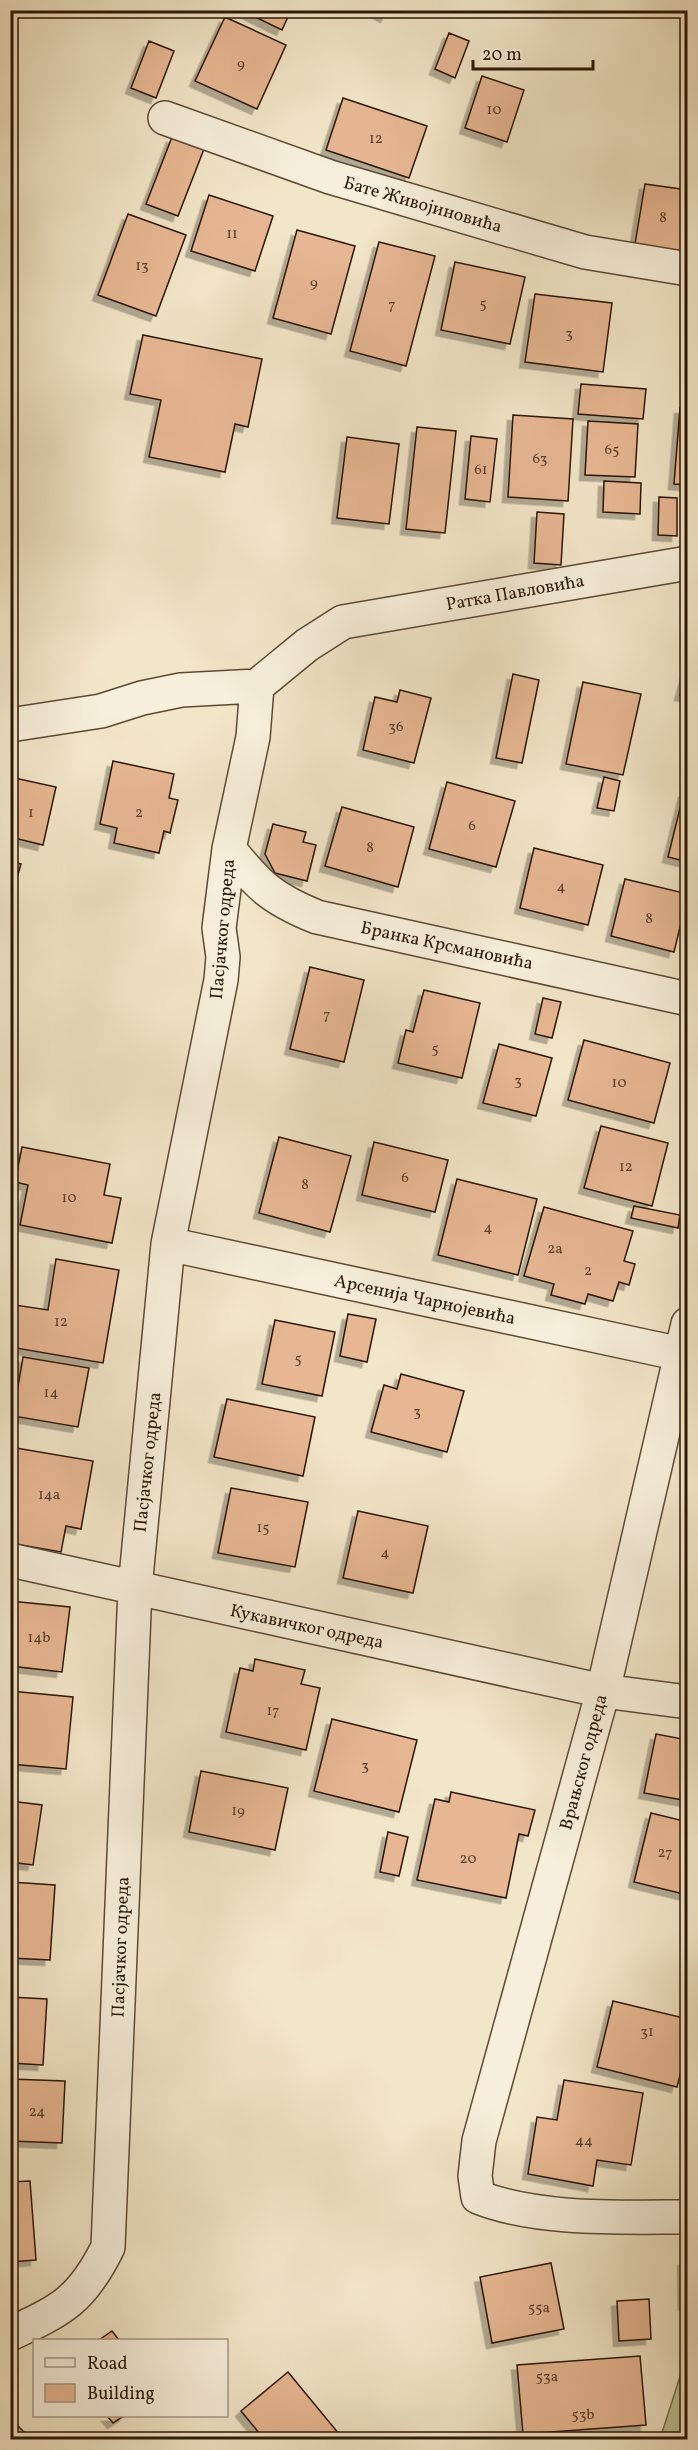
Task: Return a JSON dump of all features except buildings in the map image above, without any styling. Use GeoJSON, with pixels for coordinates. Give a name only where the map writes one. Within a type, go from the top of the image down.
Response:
{"type":"FeatureCollection","features":[{"type":"Feature","properties":{"kind":"street","name":"Бате Живојиновића"},"geometry":{"type":"LineString","coordinates":[[165,118],[330,177],[585,252],[687,269]]}},
{"type":"Feature","properties":{"kind":"street","name":"Ратка Павловића"},"geometry":{"type":"LineString","coordinates":[[257,686],[307,645],[343,622],[687,563]]}},
{"type":"Feature","properties":{"kind":"street"},"geometry":{"type":"LineString","coordinates":[[10,725],[101,711],[142,698],[182,690],[257,686]]}},
{"type":"Feature","properties":{"kind":"street","name":"Пасјачког одреда"},"geometry":{"type":"LineString","coordinates":[[10,2334],[66,2305],[92,2279],[108,2247],[135,1588],[168,1244],[221,980],[223,957],[219,928],[229,849],[253,737],[257,686]]}},
{"type":"Feature","properties":{"kind":"street","name":"Бранка Крсмановића"},"geometry":{"type":"LineString","coordinates":[[229,849],[265,891],[287,905],[317,917],[687,999]]}},
{"type":"Feature","properties":{"kind":"street","name":"Арсенија Чарнојевића"},"geometry":{"type":"LineString","coordinates":[[168,1244],[684,1339]]}},
{"type":"Feature","properties":{"kind":"street","name":"Врањског одреда"},"geometry":{"type":"LineString","coordinates":[[684,1339],[603,1691],[479,2141],[475,2176],[478,2197],[518,2208],[608,2216],[687,2217]]}},
{"type":"Feature","properties":{"kind":"street","name":"Кукавичког одреда"},"geometry":{"type":"LineString","coordinates":[[10,1560],[603,1691],[687,1702]]}},
{"type":"Feature","properties":{"kind":"green space"},"geometry":{"type":"Polygon","coordinates":[[[685,2361],[688,2361],[687,2439],[660,2439],[685,2361]]]}}]}
